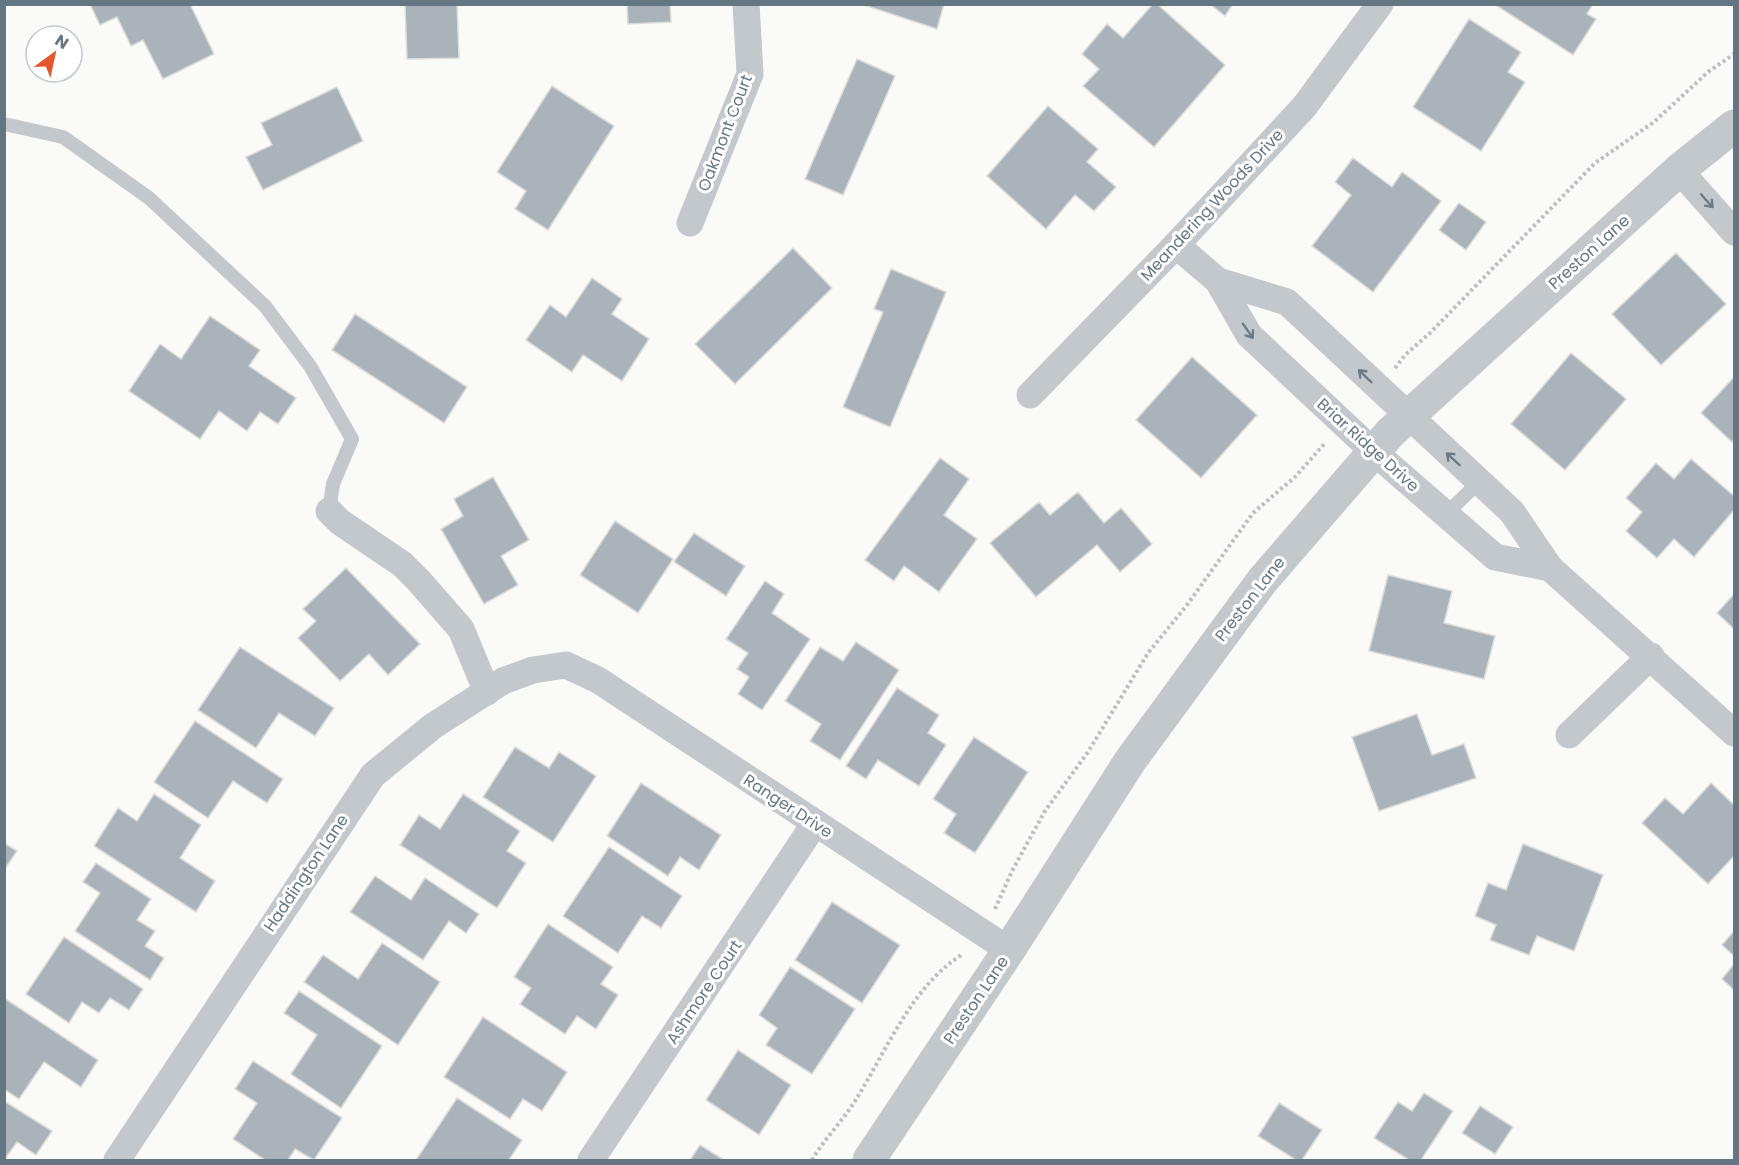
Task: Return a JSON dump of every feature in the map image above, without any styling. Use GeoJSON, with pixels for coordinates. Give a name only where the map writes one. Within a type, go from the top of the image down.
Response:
{"type":"FeatureCollection","features":[{"type":"Feature","properties":{"kind":"street","name":"Oakmont Court"},"geometry":{"type":"LineString","coordinates":[[690,223],[750,74],[746,4]]}},
{"type":"Feature","properties":{"kind":"street","name":"Meandering Woods Drive"},"geometry":{"type":"LineString","coordinates":[[1030,395],[1176,245],[1304,107],[1380,4]]}},
{"type":"Feature","properties":{"kind":"street","name":"Preston Lane"},"geometry":{"type":"LineString","coordinates":[[869,1161],[1009,950],[1130,760],[1262,581],[1374,452],[1408,417],[1679,170],[1731,136]]}},
{"type":"Feature","properties":{"kind":"street"},"geometry":{"type":"LineString","coordinates":[[1679,170],[1734,231]]}},
{"type":"Feature","properties":{"kind":"street","name":"Briar Ridge Drive"},"geometry":{"type":"LineString","coordinates":[[1176,245],[1218,281],[1249,335],[1374,452],[1495,557],[1550,568]]}},
{"type":"Feature","properties":{"kind":"street","name":"Briar Ridge Drive"},"geometry":{"type":"LineString","coordinates":[[1218,281],[1287,302],[1512,512],[1550,568],[1651,656],[1734,733]]}},
{"type":"Feature","properties":{"kind":"street"},"geometry":{"type":"LineString","coordinates":[[329,511],[340,522],[402,564],[461,629],[487,692]]}},
{"type":"Feature","properties":{"kind":"street"},"geometry":{"type":"LineString","coordinates":[[1569,735],[1651,656]]}},
{"type":"Feature","properties":{"kind":"street","name":"Ranger Drive"},"geometry":{"type":"LineString","coordinates":[[566,665],[598,680],[1009,950]]}},
{"type":"Feature","properties":{"kind":"street","name":"Haddington Lane"},"geometry":{"type":"LineString","coordinates":[[117,1161],[373,775],[433,726],[503,681],[532,670],[566,665]]}},
{"type":"Feature","properties":{"kind":"street","name":"Ashmore Court"},"geometry":{"type":"LineString","coordinates":[[591,1161],[815,823]]}},
{"type":"Feature","properties":{"kind":"lane"},"geometry":{"type":"LineString","coordinates":[[4,124],[63,137],[84,150],[149,198],[265,306],[310,366],[352,438],[333,484],[329,511]]}},
{"type":"Feature","properties":{"kind":"lane"},"geometry":{"type":"LineString","coordinates":[[1446,514],[1479,482]]}},
{"type":"Feature","properties":{"kind":"building"},"geometry":{"type":"Polygon","coordinates":[[[90,4],[190,4],[214,54],[163,79],[143,40],[131,46],[117,17],[100,25],[90,4]]]}},
{"type":"Feature","properties":{"kind":"building"},"geometry":{"type":"Polygon","coordinates":[[[405,4],[457,4],[459,58],[407,59],[405,4]]]}},
{"type":"Feature","properties":{"kind":"building"},"geometry":{"type":"Polygon","coordinates":[[[627,4],[670,4],[671,22],[628,24],[627,4]]]}},
{"type":"Feature","properties":{"kind":"building"},"geometry":{"type":"Polygon","coordinates":[[[861,4],[944,4],[937,29],[861,4]]]}},
{"type":"Feature","properties":{"kind":"building"},"geometry":{"type":"Polygon","coordinates":[[[1153,4],[1157,4],[1225,65],[1154,147],[1083,86],[1099,69],[1082,54],[1107,24],[1123,38],[1153,4]]]}},
{"type":"Feature","properties":{"kind":"building"},"geometry":{"type":"Polygon","coordinates":[[[1210,4],[1233,4],[1225,16],[1210,4]]]}},
{"type":"Feature","properties":{"kind":"building"},"geometry":{"type":"Polygon","coordinates":[[[1494,4],[1593,4],[1587,14],[1596,19],[1573,55],[1494,4]]]}},
{"type":"Feature","properties":{"kind":"building"},"geometry":{"type":"Polygon","coordinates":[[[1469,19],[1521,52],[1508,72],[1525,82],[1481,151],[1413,107],[1469,19]]]}},
{"type":"Feature","properties":{"kind":"building"},"geometry":{"type":"Polygon","coordinates":[[[857,59],[895,76],[843,195],[805,179],[857,59]]]}},
{"type":"Feature","properties":{"kind":"building"},"geometry":{"type":"Polygon","coordinates":[[[552,86],[614,126],[548,230],[515,209],[526,191],[497,172],[552,86]]]}},
{"type":"Feature","properties":{"kind":"building"},"geometry":{"type":"Polygon","coordinates":[[[337,87],[363,141],[263,190],[246,157],[272,145],[261,123],[337,87]]]}},
{"type":"Feature","properties":{"kind":"building"},"geometry":{"type":"Polygon","coordinates":[[[1048,106],[1098,149],[1087,162],[1116,187],[1094,211],[1075,195],[1046,229],[987,176],[1048,106]]]}},
{"type":"Feature","properties":{"kind":"building"},"geometry":{"type":"Polygon","coordinates":[[[1353,158],[1392,187],[1402,172],[1441,201],[1373,292],[1312,246],[1351,195],[1335,182],[1353,158]]]}},
{"type":"Feature","properties":{"kind":"building"},"geometry":{"type":"Polygon","coordinates":[[[1459,203],[1486,222],[1466,250],[1439,230],[1459,203]]]}},
{"type":"Feature","properties":{"kind":"building"},"geometry":{"type":"Polygon","coordinates":[[[793,248],[832,288],[735,384],[695,344],[793,248]]]}},
{"type":"Feature","properties":{"kind":"building"},"geometry":{"type":"Polygon","coordinates":[[[1676,253],[1726,304],[1661,365],[1612,314],[1676,253]]]}},
{"type":"Feature","properties":{"kind":"building"},"geometry":{"type":"Polygon","coordinates":[[[891,269],[946,292],[890,427],[843,407],[883,312],[874,309],[891,269]]]}},
{"type":"Feature","properties":{"kind":"building"},"geometry":{"type":"Polygon","coordinates":[[[592,278],[622,299],[612,314],[649,339],[622,381],[583,355],[572,372],[526,340],[550,305],[566,317],[592,278]]]}},
{"type":"Feature","properties":{"kind":"building"},"geometry":{"type":"Polygon","coordinates":[[[355,314],[467,387],[444,423],[332,350],[355,314]]]}},
{"type":"Feature","properties":{"kind":"building"},"geometry":{"type":"Polygon","coordinates":[[[210,316],[260,350],[249,366],[296,398],[278,424],[260,412],[247,431],[219,411],[200,439],[129,391],[160,344],[181,359],[210,316]]]}},
{"type":"Feature","properties":{"kind":"building"},"geometry":{"type":"Polygon","coordinates":[[[1571,353],[1626,399],[1565,470],[1511,424],[1571,353]]]}},
{"type":"Feature","properties":{"kind":"building"},"geometry":{"type":"Polygon","coordinates":[[[1192,357],[1257,415],[1201,478],[1136,420],[1192,357]]]}},
{"type":"Feature","properties":{"kind":"building"},"geometry":{"type":"Polygon","coordinates":[[[1734,377],[1734,439],[1732,442],[1701,413],[1734,377]]]}},
{"type":"Feature","properties":{"kind":"building"},"geometry":{"type":"Polygon","coordinates":[[[940,458],[969,479],[944,515],[977,539],[939,592],[904,566],[894,581],[865,560],[940,458]]]}},
{"type":"Feature","properties":{"kind":"building"},"geometry":{"type":"Polygon","coordinates":[[[1691,459],[1734,496],[1734,510],[1694,557],[1674,539],[1657,558],[1626,531],[1642,512],[1626,498],[1656,463],[1674,479],[1691,459]]]}},
{"type":"Feature","properties":{"kind":"building"},"geometry":{"type":"Polygon","coordinates":[[[493,477],[529,540],[501,556],[518,585],[484,604],[441,529],[463,516],[454,499],[493,477]]]}},
{"type":"Feature","properties":{"kind":"building"},"geometry":{"type":"Polygon","coordinates":[[[1078,492],[1104,523],[1121,508],[1152,544],[1120,572],[1097,545],[1036,597],[990,543],[1039,502],[1050,515],[1078,492]]]}},
{"type":"Feature","properties":{"kind":"building"},"geometry":{"type":"Polygon","coordinates":[[[615,521],[673,559],[638,613],[580,575],[615,521]]]}},
{"type":"Feature","properties":{"kind":"building"},"geometry":{"type":"Polygon","coordinates":[[[694,533],[745,566],[726,596],[674,562],[694,533]]]}},
{"type":"Feature","properties":{"kind":"building"},"geometry":{"type":"Polygon","coordinates":[[[346,568],[420,644],[388,675],[369,654],[340,681],[298,638],[316,621],[303,609],[346,568]]]}},
{"type":"Feature","properties":{"kind":"building"},"geometry":{"type":"Polygon","coordinates":[[[1388,575],[1452,591],[1444,623],[1495,636],[1484,679],[1369,651],[1388,575]]]}},
{"type":"Feature","properties":{"kind":"building"},"geometry":{"type":"Polygon","coordinates":[[[765,581],[784,594],[772,613],[810,639],[762,710],[738,694],[749,677],[737,669],[748,653],[726,639],[765,581]]]}},
{"type":"Feature","properties":{"kind":"building"},"geometry":{"type":"Polygon","coordinates":[[[1734,594],[1734,629],[1717,613],[1734,594]]]}},
{"type":"Feature","properties":{"kind":"building"},"geometry":{"type":"Polygon","coordinates":[[[856,642],[899,670],[840,760],[810,741],[821,724],[785,701],[820,647],[843,661],[856,642]]]}},
{"type":"Feature","properties":{"kind":"building"},"geometry":{"type":"Polygon","coordinates":[[[240,647],[334,708],[315,736],[279,713],[256,748],[198,710],[240,647]]]}},
{"type":"Feature","properties":{"kind":"building"},"geometry":{"type":"Polygon","coordinates":[[[897,688],[939,715],[928,733],[946,745],[919,786],[878,760],[866,779],[846,766],[897,688]]]}},
{"type":"Feature","properties":{"kind":"building"},"geometry":{"type":"Polygon","coordinates":[[[1417,714],[1432,755],[1464,744],[1476,778],[1379,811],[1352,737],[1417,714]]]}},
{"type":"Feature","properties":{"kind":"building"},"geometry":{"type":"Polygon","coordinates":[[[195,721],[283,779],[267,803],[233,781],[208,818],[154,782],[195,721]]]}},
{"type":"Feature","properties":{"kind":"building"},"geometry":{"type":"Polygon","coordinates":[[[974,737],[1028,772],[975,853],[944,833],[956,814],[933,799],[974,737]]]}},
{"type":"Feature","properties":{"kind":"building"},"geometry":{"type":"Polygon","coordinates":[[[515,747],[549,768],[559,752],[596,776],[553,842],[483,797],[515,747]]]}},
{"type":"Feature","properties":{"kind":"building"},"geometry":{"type":"Polygon","coordinates":[[[641,783],[721,835],[699,870],[680,857],[668,876],[607,836],[641,783]]]}},
{"type":"Feature","properties":{"kind":"building"},"geometry":{"type":"Polygon","coordinates":[[[1711,783],[1734,805],[1734,856],[1708,884],[1642,823],[1665,798],[1683,814],[1711,783]]]}},
{"type":"Feature","properties":{"kind":"building"},"geometry":{"type":"Polygon","coordinates":[[[154,794],[201,825],[180,858],[215,881],[196,912],[94,846],[118,808],[137,821],[154,794]]]}},
{"type":"Feature","properties":{"kind":"building"},"geometry":{"type":"Polygon","coordinates":[[[463,794],[520,831],[507,851],[526,863],[497,908],[400,845],[419,815],[440,829],[463,794]]]}},
{"type":"Feature","properties":{"kind":"building"},"geometry":{"type":"Polygon","coordinates":[[[4,843],[17,851],[4,870],[4,843]]]}},
{"type":"Feature","properties":{"kind":"building"},"geometry":{"type":"Polygon","coordinates":[[[1523,844],[1603,875],[1574,951],[1537,936],[1529,955],[1490,940],[1496,925],[1475,916],[1488,883],[1506,890],[1523,844]]]}},
{"type":"Feature","properties":{"kind":"building"},"geometry":{"type":"Polygon","coordinates":[[[609,847],[682,896],[661,928],[642,916],[618,953],[563,916],[609,847]]]}},
{"type":"Feature","properties":{"kind":"building"},"geometry":{"type":"Polygon","coordinates":[[[96,863],[151,899],[137,920],[155,931],[145,946],[164,958],[150,980],[75,931],[100,893],[83,882],[96,863]]]}},
{"type":"Feature","properties":{"kind":"building"},"geometry":{"type":"Polygon","coordinates":[[[375,876],[411,900],[425,878],[479,914],[466,933],[449,921],[423,960],[350,912],[375,876]]]}},
{"type":"Feature","properties":{"kind":"building"},"geometry":{"type":"Polygon","coordinates":[[[832,902],[900,945],[862,1003],[795,960],[832,902]]]}},
{"type":"Feature","properties":{"kind":"building"},"geometry":{"type":"Polygon","coordinates":[[[548,924],[613,967],[601,984],[618,995],[596,1029],[577,1016],[565,1034],[520,1004],[531,988],[514,977],[548,924]]]}},
{"type":"Feature","properties":{"kind":"building"},"geometry":{"type":"Polygon","coordinates":[[[1734,931],[1734,956],[1722,945],[1734,931]]]}},
{"type":"Feature","properties":{"kind":"building"},"geometry":{"type":"Polygon","coordinates":[[[64,937],[143,989],[129,1010],[110,998],[99,1013],[82,1002],[69,1023],[26,994],[64,937]]]}},
{"type":"Feature","properties":{"kind":"building"},"geometry":{"type":"Polygon","coordinates":[[[382,943],[440,982],[398,1045],[304,982],[323,955],[358,979],[382,943]]]}},
{"type":"Feature","properties":{"kind":"building"},"geometry":{"type":"Polygon","coordinates":[[[1734,964],[1734,990],[1722,979],[1734,964]]]}},
{"type":"Feature","properties":{"kind":"building"},"geometry":{"type":"Polygon","coordinates":[[[790,967],[855,1009],[812,1074],[766,1045],[777,1028],[759,1015],[790,967]]]}},
{"type":"Feature","properties":{"kind":"building"},"geometry":{"type":"Polygon","coordinates":[[[299,991],[382,1046],[341,1108],[291,1074],[317,1035],[284,1013],[299,991]]]}},
{"type":"Feature","properties":{"kind":"building"},"geometry":{"type":"Polygon","coordinates":[[[4,998],[98,1060],[81,1087],[44,1062],[19,1099],[4,1089],[4,998]]]}},
{"type":"Feature","properties":{"kind":"building"},"geometry":{"type":"Polygon","coordinates":[[[483,1017],[567,1072],[542,1111],[523,1099],[510,1119],[444,1077],[483,1017]]]}},
{"type":"Feature","properties":{"kind":"building"},"geometry":{"type":"Polygon","coordinates":[[[738,1050],[791,1085],[759,1135],[706,1100],[738,1050]]]}},
{"type":"Feature","properties":{"kind":"building"},"geometry":{"type":"Polygon","coordinates":[[[253,1061],[342,1118],[314,1160],[295,1149],[288,1160],[265,1160],[233,1139],[257,1103],[235,1089],[253,1061]]]}},
{"type":"Feature","properties":{"kind":"building"},"geometry":{"type":"Polygon","coordinates":[[[1424,1093],[1453,1111],[1421,1160],[1409,1160],[1374,1138],[1398,1102],[1412,1111],[1424,1093]]]}},
{"type":"Feature","properties":{"kind":"building"},"geometry":{"type":"Polygon","coordinates":[[[457,1098],[522,1140],[509,1160],[416,1160],[457,1098]]]}},
{"type":"Feature","properties":{"kind":"building"},"geometry":{"type":"Polygon","coordinates":[[[4,1101],[52,1131],[36,1155],[17,1142],[4,1160],[4,1101]]]}},
{"type":"Feature","properties":{"kind":"building"},"geometry":{"type":"Polygon","coordinates":[[[1279,1103],[1322,1130],[1302,1160],[1296,1160],[1258,1136],[1279,1103]]]}},
{"type":"Feature","properties":{"kind":"building"},"geometry":{"type":"Polygon","coordinates":[[[1480,1106],[1513,1127],[1495,1154],[1462,1133],[1480,1106]]]}},
{"type":"Feature","properties":{"kind":"building"},"geometry":{"type":"Polygon","coordinates":[[[700,1145],[724,1160],[690,1160],[700,1145]]]}}]}
